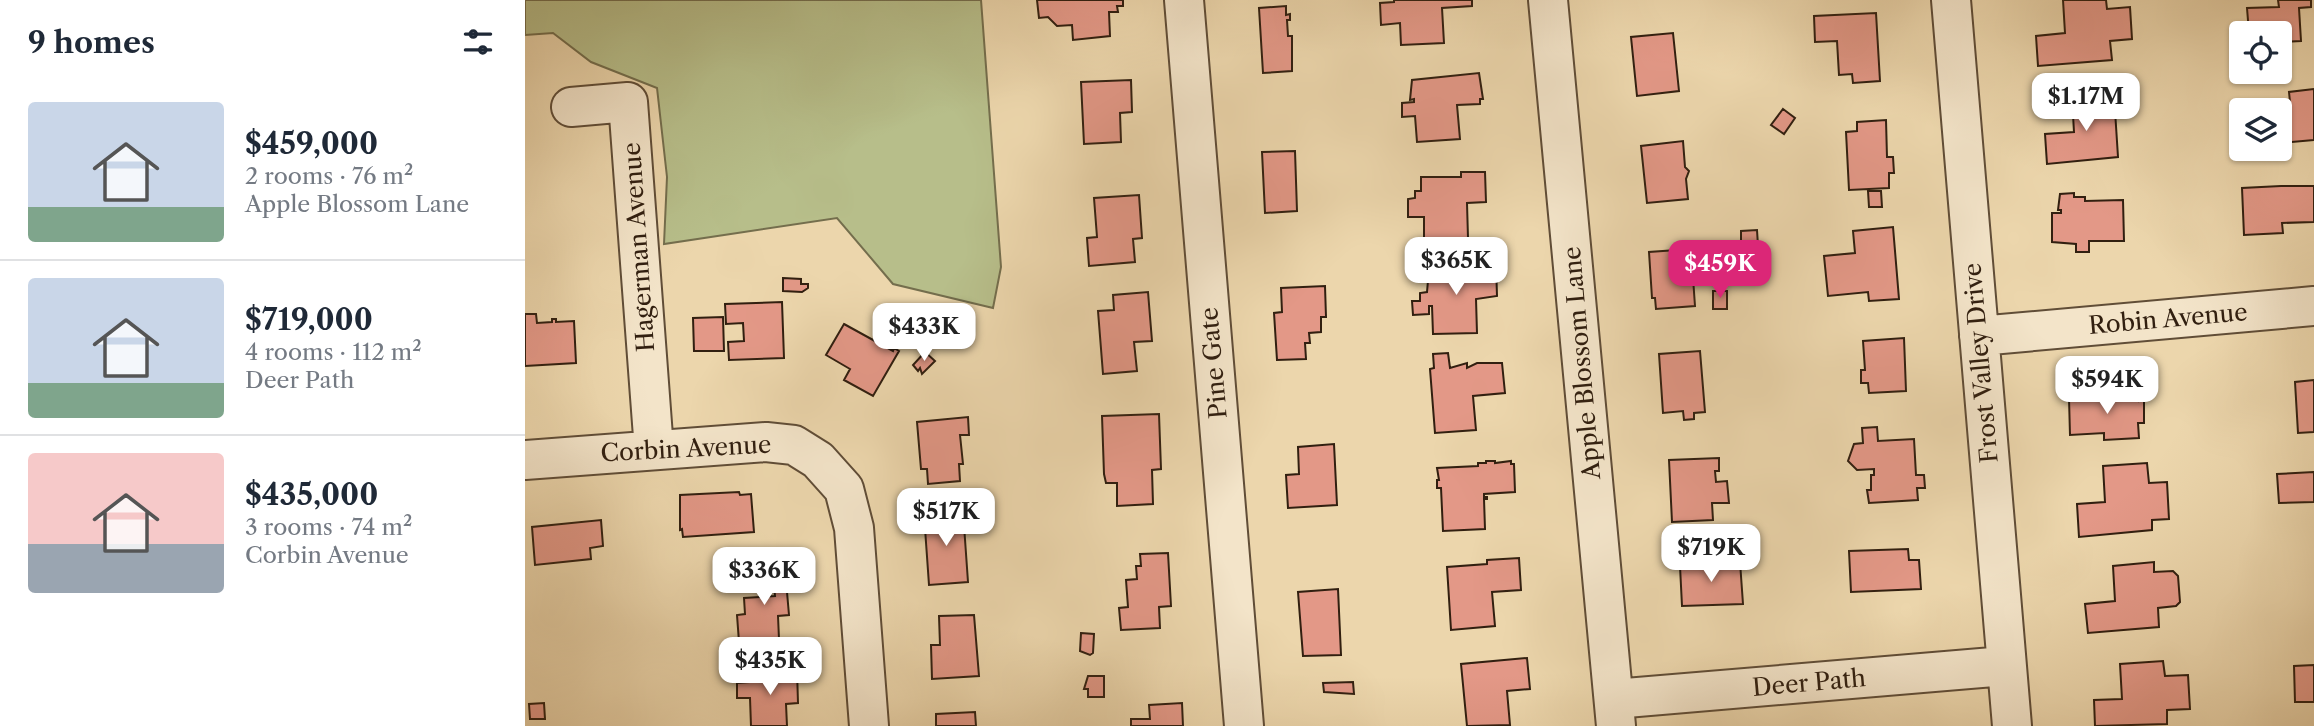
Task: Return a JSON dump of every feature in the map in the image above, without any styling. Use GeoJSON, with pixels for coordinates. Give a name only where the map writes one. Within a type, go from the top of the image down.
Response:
{"type":"FeatureCollection","features":[{"type":"Feature","properties":{"kind":"street","name":"Pine Gate"},"geometry":{"type":"LineString","coordinates":[[1184,0],[1244,726]]}},
{"type":"Feature","properties":{"kind":"street","name":"Apple Blossom Lane"},"geometry":{"type":"LineString","coordinates":[[1548,0],[1615,713]]}},
{"type":"Feature","properties":{"kind":"street","name":"Frost Valley Drive"},"geometry":{"type":"LineString","coordinates":[[1951,0],[2012,726]]}},
{"type":"Feature","properties":{"kind":"street","name":"Hagerman Avenue"},"geometry":{"type":"LineString","coordinates":[[571,107],[628,102],[654,450]]}},
{"type":"Feature","properties":{"kind":"street","name":"Robin Avenue"},"geometry":{"type":"LineString","coordinates":[[1979,336],[2314,306]]}},
{"type":"Feature","properties":{"kind":"street","name":"Corbin Avenue"},"geometry":{"type":"LineString","coordinates":[[525,460],[766,442],[794,445],[818,460],[844,489],[854,528],[869,726]]}},
{"type":"Feature","properties":{"kind":"street","name":"Deer Path"},"geometry":{"type":"LineString","coordinates":[[1615,713],[2005,666]]}},
{"type":"Feature","properties":{"kind":"green space"},"geometry":{"type":"Polygon","coordinates":[[[525,0],[981,0],[1001,267],[993,308],[893,284],[837,218],[664,244],[667,177],[657,88],[591,62],[553,33],[525,35],[525,0]]]}},
{"type":"Feature","properties":{"kind":"building"},"geometry":{"type":"Polygon","coordinates":[[[1037,0],[1123,0],[1123,6],[1117,6],[1118,12],[1109,12],[1110,36],[1073,40],[1072,25],[1057,26],[1048,17],[1039,18],[1037,0]]]}},
{"type":"Feature","properties":{"kind":"building"},"geometry":{"type":"Polygon","coordinates":[[[1394,0],[1472,0],[1472,6],[1442,8],[1444,43],[1401,45],[1400,23],[1381,25],[1380,3],[1394,0]]]}},
{"type":"Feature","properties":{"kind":"building"},"geometry":{"type":"Polygon","coordinates":[[[2063,0],[2106,0],[2107,9],[2130,7],[2132,39],[2110,41],[2112,60],[2038,66],[2036,36],[2065,33],[2063,0]]]}},
{"type":"Feature","properties":{"kind":"building"},"geometry":{"type":"Polygon","coordinates":[[[2278,0],[2311,0],[2311,7],[2299,8],[2301,41],[2292,41],[2292,21],[2248,21],[2247,8],[2279,7],[2278,0]]]}},
{"type":"Feature","properties":{"kind":"building"},"geometry":{"type":"Polygon","coordinates":[[[1286,6],[1286,15],[1290,14],[1290,20],[1287,20],[1288,36],[1292,36],[1292,71],[1263,73],[1259,8],[1286,6]]]}},
{"type":"Feature","properties":{"kind":"building"},"geometry":{"type":"Polygon","coordinates":[[[1876,13],[1880,81],[1853,83],[1852,74],[1839,75],[1837,41],[1815,42],[1814,16],[1876,13]]]}},
{"type":"Feature","properties":{"kind":"building"},"geometry":{"type":"Polygon","coordinates":[[[1673,33],[1679,91],[1637,96],[1631,37],[1673,33]]]}},
{"type":"Feature","properties":{"kind":"building"},"geometry":{"type":"Polygon","coordinates":[[[1479,73],[1483,99],[1480,99],[1480,104],[1457,105],[1460,139],[1417,142],[1415,116],[1402,117],[1402,103],[1414,102],[1414,99],[1410,100],[1412,80],[1479,73]]]}},
{"type":"Feature","properties":{"kind":"building"},"geometry":{"type":"Polygon","coordinates":[[[1131,80],[1132,112],[1120,113],[1121,142],[1084,144],[1081,82],[1131,80]]]}},
{"type":"Feature","properties":{"kind":"building"},"geometry":{"type":"Polygon","coordinates":[[[2314,89],[2314,140],[2292,142],[2292,98],[2290,98],[2289,92],[2314,89]]]}},
{"type":"Feature","properties":{"kind":"building"},"geometry":{"type":"Polygon","coordinates":[[[2114,95],[2118,157],[2047,164],[2045,134],[2074,132],[2072,97],[2114,95]]]}},
{"type":"Feature","properties":{"kind":"building"},"geometry":{"type":"Polygon","coordinates":[[[1783,109],[1795,118],[1784,134],[1771,125],[1783,109]]]}},
{"type":"Feature","properties":{"kind":"building"},"geometry":{"type":"Polygon","coordinates":[[[1886,120],[1887,157],[1893,157],[1894,173],[1889,173],[1889,188],[1849,190],[1846,132],[1857,131],[1857,122],[1886,120]]]}},
{"type":"Feature","properties":{"kind":"building"},"geometry":{"type":"Polygon","coordinates":[[[1683,141],[1685,167],[1689,171],[1686,179],[1688,199],[1647,203],[1641,146],[1683,141]]]}},
{"type":"Feature","properties":{"kind":"building"},"geometry":{"type":"Polygon","coordinates":[[[1295,151],[1297,211],[1265,213],[1262,152],[1295,151]]]}},
{"type":"Feature","properties":{"kind":"building"},"geometry":{"type":"Polygon","coordinates":[[[1461,172],[1485,172],[1486,202],[1467,203],[1468,238],[1424,239],[1424,217],[1408,217],[1408,199],[1415,198],[1415,191],[1421,191],[1421,177],[1461,177],[1461,172]]]}},
{"type":"Feature","properties":{"kind":"building"},"geometry":{"type":"Polygon","coordinates":[[[2314,186],[2314,222],[2282,223],[2283,233],[2244,235],[2242,188],[2314,186]]]}},
{"type":"Feature","properties":{"kind":"building"},"geometry":{"type":"Polygon","coordinates":[[[1868,191],[1881,191],[1882,207],[1869,207],[1868,191]]]}},
{"type":"Feature","properties":{"kind":"building"},"geometry":{"type":"Polygon","coordinates":[[[2074,193],[2074,197],[2085,197],[2085,201],[2123,200],[2124,241],[2089,241],[2089,252],[2076,252],[2076,244],[2052,242],[2052,213],[2061,213],[2061,210],[2058,210],[2060,194],[2074,193]]]}},
{"type":"Feature","properties":{"kind":"building"},"geometry":{"type":"Polygon","coordinates":[[[1139,195],[1142,238],[1133,239],[1135,262],[1089,266],[1087,238],[1097,237],[1094,198],[1139,195]]]}},
{"type":"Feature","properties":{"kind":"building"},"geometry":{"type":"Polygon","coordinates":[[[1893,227],[1899,299],[1869,301],[1868,292],[1828,296],[1824,256],[1855,253],[1853,231],[1893,227]]]}},
{"type":"Feature","properties":{"kind":"building"},"geometry":{"type":"Polygon","coordinates":[[[1757,230],[1758,246],[1741,247],[1741,231],[1757,230]]]}},
{"type":"Feature","properties":{"kind":"building"},"geometry":{"type":"Polygon","coordinates":[[[1691,249],[1695,306],[1656,309],[1655,298],[1652,298],[1649,252],[1691,249]]]}},
{"type":"Feature","properties":{"kind":"building"},"geometry":{"type":"Polygon","coordinates":[[[1496,264],[1497,296],[1476,299],[1477,333],[1433,334],[1432,306],[1429,306],[1429,314],[1413,315],[1412,301],[1420,301],[1420,293],[1427,292],[1429,269],[1496,264]]]}},
{"type":"Feature","properties":{"kind":"building"},"geometry":{"type":"Polygon","coordinates":[[[783,278],[801,279],[801,284],[808,284],[808,288],[802,292],[783,291],[783,278]]]}},
{"type":"Feature","properties":{"kind":"building"},"geometry":{"type":"Polygon","coordinates":[[[1325,286],[1326,317],[1321,317],[1321,332],[1309,333],[1310,343],[1305,343],[1306,359],[1277,360],[1274,313],[1282,312],[1281,288],[1325,286]]]}},
{"type":"Feature","properties":{"kind":"building"},"geometry":{"type":"Polygon","coordinates":[[[1713,291],[1727,291],[1727,309],[1713,309],[1713,291]]]}},
{"type":"Feature","properties":{"kind":"building"},"geometry":{"type":"Polygon","coordinates":[[[1148,292],[1152,341],[1134,342],[1137,371],[1103,374],[1098,311],[1114,310],[1113,295],[1148,292]]]}},
{"type":"Feature","properties":{"kind":"building"},"geometry":{"type":"Polygon","coordinates":[[[782,302],[784,358],[729,360],[728,342],[744,341],[743,323],[726,324],[725,304],[782,302]]]}},
{"type":"Feature","properties":{"kind":"building"},"geometry":{"type":"Polygon","coordinates":[[[525,314],[536,314],[537,323],[552,322],[552,319],[556,319],[556,322],[574,321],[576,363],[525,366],[525,314]]]}},
{"type":"Feature","properties":{"kind":"building"},"geometry":{"type":"Polygon","coordinates":[[[723,317],[724,351],[694,351],[693,318],[723,317]]]}},
{"type":"Feature","properties":{"kind":"building"},"geometry":{"type":"Polygon","coordinates":[[[844,324],[893,351],[894,348],[899,351],[873,396],[844,380],[850,369],[826,355],[844,324]]]}},
{"type":"Feature","properties":{"kind":"building"},"geometry":{"type":"Polygon","coordinates":[[[1904,338],[1906,391],[1869,393],[1868,383],[1861,383],[1861,370],[1865,370],[1863,341],[1904,338]]]}},
{"type":"Feature","properties":{"kind":"building"},"geometry":{"type":"Polygon","coordinates":[[[1700,351],[1705,412],[1694,413],[1694,419],[1684,420],[1683,411],[1663,413],[1659,354],[1700,351]]]}},
{"type":"Feature","properties":{"kind":"building"},"geometry":{"type":"Polygon","coordinates":[[[925,352],[935,361],[922,374],[920,368],[918,371],[913,365],[925,352]]]}},
{"type":"Feature","properties":{"kind":"building"},"geometry":{"type":"Polygon","coordinates":[[[1448,353],[1450,368],[1467,363],[1467,368],[1477,363],[1502,363],[1505,393],[1473,396],[1476,430],[1435,433],[1430,369],[1434,368],[1433,354],[1448,353]]]}},
{"type":"Feature","properties":{"kind":"building"},"geometry":{"type":"Polygon","coordinates":[[[2314,380],[2314,432],[2298,433],[2295,382],[2314,380]]]}},
{"type":"Feature","properties":{"kind":"building"},"geometry":{"type":"Polygon","coordinates":[[[2138,395],[2139,401],[2144,400],[2144,423],[2138,423],[2139,438],[2104,440],[2104,433],[2070,435],[2069,398],[2138,395]]]}},
{"type":"Feature","properties":{"kind":"building"},"geometry":{"type":"Polygon","coordinates":[[[1159,414],[1161,469],[1152,470],[1153,504],[1117,506],[1117,483],[1106,483],[1104,474],[1102,416],[1159,414]]]}},
{"type":"Feature","properties":{"kind":"building"},"geometry":{"type":"Polygon","coordinates":[[[968,417],[969,435],[960,435],[963,464],[959,464],[960,481],[928,484],[927,469],[921,469],[917,422],[968,417]]]}},
{"type":"Feature","properties":{"kind":"building"},"geometry":{"type":"Polygon","coordinates":[[[1877,427],[1878,441],[1914,439],[1916,475],[1924,475],[1925,488],[1917,488],[1918,500],[1869,503],[1867,490],[1871,490],[1871,475],[1874,475],[1874,469],[1857,470],[1848,461],[1854,444],[1863,443],[1862,428],[1877,427]]]}},
{"type":"Feature","properties":{"kind":"building"},"geometry":{"type":"Polygon","coordinates":[[[1334,444],[1337,505],[1288,508],[1286,475],[1299,474],[1298,447],[1334,444]]]}},
{"type":"Feature","properties":{"kind":"building"},"geometry":{"type":"Polygon","coordinates":[[[1719,458],[1719,471],[1715,471],[1716,482],[1727,481],[1729,503],[1712,503],[1713,520],[1672,522],[1669,460],[1719,458]]]}},
{"type":"Feature","properties":{"kind":"building"},"geometry":{"type":"Polygon","coordinates":[[[1511,461],[1511,464],[1514,464],[1515,492],[1484,494],[1484,497],[1487,497],[1484,499],[1485,529],[1443,531],[1437,468],[1478,466],[1478,463],[1511,461]]]}},
{"type":"Feature","properties":{"kind":"building"},"geometry":{"type":"Polygon","coordinates":[[[2147,463],[2149,483],[2167,482],[2169,519],[2152,520],[2152,530],[2079,537],[2077,504],[2105,502],[2103,466],[2147,463]]]}},
{"type":"Feature","properties":{"kind":"building"},"geometry":{"type":"Polygon","coordinates":[[[2314,472],[2314,502],[2279,503],[2277,474],[2314,472]]]}},
{"type":"Feature","properties":{"kind":"building"},"geometry":{"type":"Polygon","coordinates":[[[739,492],[740,495],[751,494],[754,532],[683,537],[682,529],[680,530],[680,495],[739,492]]]}},
{"type":"Feature","properties":{"kind":"building"},"geometry":{"type":"Polygon","coordinates":[[[963,511],[968,582],[929,585],[924,514],[963,511]]]}},
{"type":"Feature","properties":{"kind":"building"},"geometry":{"type":"Polygon","coordinates":[[[601,520],[603,546],[590,548],[591,559],[535,565],[532,527],[601,520]]]}},
{"type":"Feature","properties":{"kind":"building"},"geometry":{"type":"Polygon","coordinates":[[[1908,549],[1909,560],[1919,560],[1921,589],[1851,592],[1849,551],[1908,549]]]}},
{"type":"Feature","properties":{"kind":"building"},"geometry":{"type":"Polygon","coordinates":[[[1168,553],[1171,606],[1159,607],[1160,628],[1121,630],[1119,608],[1128,607],[1126,580],[1137,579],[1136,566],[1141,566],[1140,554],[1168,553]]]}},
{"type":"Feature","properties":{"kind":"building"},"geometry":{"type":"Polygon","coordinates":[[[1519,558],[1521,590],[1492,592],[1495,626],[1451,630],[1447,567],[1519,558]]]}},
{"type":"Feature","properties":{"kind":"building"},"geometry":{"type":"Polygon","coordinates":[[[1705,560],[1705,564],[1740,562],[1743,604],[1682,606],[1680,566],[1691,566],[1691,561],[1705,560]]]}},
{"type":"Feature","properties":{"kind":"building"},"geometry":{"type":"Polygon","coordinates":[[[2154,562],[2154,572],[2173,571],[2178,576],[2180,602],[2176,606],[2158,608],[2159,627],[2088,633],[2085,604],[2115,601],[2113,566],[2154,562]]]}},
{"type":"Feature","properties":{"kind":"building"},"geometry":{"type":"Polygon","coordinates":[[[785,569],[789,615],[778,616],[779,639],[739,642],[737,615],[745,614],[744,598],[775,596],[774,586],[746,588],[745,573],[785,569]]]}},
{"type":"Feature","properties":{"kind":"building"},"geometry":{"type":"Polygon","coordinates":[[[1338,589],[1341,655],[1303,656],[1298,592],[1338,589]]]}},
{"type":"Feature","properties":{"kind":"building"},"geometry":{"type":"Polygon","coordinates":[[[974,615],[979,676],[932,679],[931,645],[940,645],[939,616],[974,615]]]}},
{"type":"Feature","properties":{"kind":"building"},"geometry":{"type":"Polygon","coordinates":[[[1081,633],[1094,634],[1093,653],[1090,655],[1080,651],[1081,633]]]}},
{"type":"Feature","properties":{"kind":"building"},"geometry":{"type":"Polygon","coordinates":[[[1527,658],[1530,689],[1507,691],[1510,725],[1467,726],[1461,664],[1527,658]]]}},
{"type":"Feature","properties":{"kind":"building"},"geometry":{"type":"Polygon","coordinates":[[[2163,661],[2165,676],[2188,675],[2190,709],[2167,710],[2167,724],[2095,726],[2094,700],[2122,699],[2120,664],[2163,661]]]}},
{"type":"Feature","properties":{"kind":"building"},"geometry":{"type":"Polygon","coordinates":[[[2314,665],[2314,702],[2295,702],[2294,666],[2314,665]]]}},
{"type":"Feature","properties":{"kind":"building"},"geometry":{"type":"Polygon","coordinates":[[[788,668],[797,670],[798,703],[786,704],[787,726],[751,726],[750,698],[737,698],[737,683],[749,682],[749,673],[788,672],[788,668]]]}},
{"type":"Feature","properties":{"kind":"building"},"geometry":{"type":"Polygon","coordinates":[[[1088,676],[1104,676],[1104,697],[1088,697],[1088,689],[1084,689],[1088,676]]]}},
{"type":"Feature","properties":{"kind":"building"},"geometry":{"type":"Polygon","coordinates":[[[1353,682],[1354,694],[1324,692],[1323,683],[1353,682]]]}},
{"type":"Feature","properties":{"kind":"building"},"geometry":{"type":"Polygon","coordinates":[[[544,703],[545,719],[530,719],[529,704],[544,703]]]}},
{"type":"Feature","properties":{"kind":"building"},"geometry":{"type":"Polygon","coordinates":[[[1182,703],[1183,726],[1131,726],[1131,719],[1150,719],[1149,705],[1182,703]]]}},
{"type":"Feature","properties":{"kind":"building"},"geometry":{"type":"Polygon","coordinates":[[[975,712],[976,726],[936,726],[936,714],[975,712]]]}}]}
